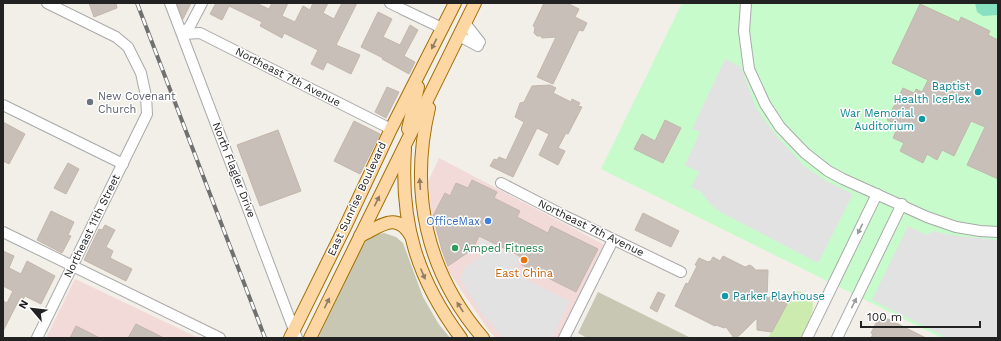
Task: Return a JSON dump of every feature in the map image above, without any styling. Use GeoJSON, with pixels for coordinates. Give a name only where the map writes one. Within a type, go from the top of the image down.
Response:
{"type":"FeatureCollection","features":[{"type":"Feature","properties":{"kind":"main road"},"geometry":{"type":"LineString","coordinates":[[455,3],[426,60],[413,105],[406,143],[404,177],[405,195],[416,256],[427,284],[443,312],[461,338]]}},
{"type":"Feature","properties":{"kind":"main road"},"geometry":{"type":"LineString","coordinates":[[475,3],[435,85],[424,131],[420,177],[426,225],[437,262],[448,287],[458,304],[483,338]]}},
{"type":"Feature","properties":{"kind":"main road","name":"East Sunrise Boulevard"},"geometry":{"type":"LineString","coordinates":[[294,336],[391,129],[426,60]]}},
{"type":"Feature","properties":{"kind":"main road","name":"East Sunrise Boulevard"},"geometry":{"type":"LineString","coordinates":[[310,338],[435,85]]}},
{"type":"Feature","properties":{"kind":"main road"},"geometry":{"type":"LineString","coordinates":[[360,236],[382,225],[398,222],[403,225],[412,237]]}},
{"type":"Feature","properties":{"kind":"street","name":"Northeast 11th Street"},"geometry":{"type":"LineString","coordinates":[[36,338],[147,114],[146,96],[141,73],[128,47],[116,37],[47,3]]}},
{"type":"Feature","properties":{"kind":"street","name":"North Flagler Drive"},"geometry":{"type":"LineString","coordinates":[[170,3],[183,34],[294,336]]}},
{"type":"Feature","properties":{"kind":"street"},"geometry":{"type":"LineString","coordinates":[[183,34],[190,26],[202,3]]}},
{"type":"Feature","properties":{"kind":"street"},"geometry":{"type":"LineString","coordinates":[[746,3],[744,31],[750,69],[765,104],[780,128],[805,154],[828,171],[866,191],[902,204],[927,217],[956,227],[998,232]]}},
{"type":"Feature","properties":{"kind":"street"},"geometry":{"type":"LineString","coordinates":[[397,6],[442,28]]}},
{"type":"Feature","properties":{"kind":"street"},"geometry":{"type":"LineString","coordinates":[[459,36],[479,44],[466,23]]}},
{"type":"Feature","properties":{"kind":"street","name":"Northeast 7th Avenue"},"geometry":{"type":"LineString","coordinates":[[183,34],[200,33],[391,129]]}},
{"type":"Feature","properties":{"kind":"street"},"geometry":{"type":"LineString","coordinates":[[3,105],[123,164]]}},
{"type":"Feature","properties":{"kind":"street","name":"Northeast 7th Avenue"},"geometry":{"type":"LineString","coordinates":[[501,183],[613,240],[681,272]]}},
{"type":"Feature","properties":{"kind":"street"},"geometry":{"type":"LineString","coordinates":[[810,337],[877,194]]}},
{"type":"Feature","properties":{"kind":"street"},"geometry":{"type":"LineString","coordinates":[[837,338],[902,204]]}},
{"type":"Feature","properties":{"kind":"street"},"geometry":{"type":"LineString","coordinates":[[3,232],[220,338]]}},
{"type":"Feature","properties":{"kind":"street"},"geometry":{"type":"LineString","coordinates":[[564,338],[613,240]]}},
{"type":"Feature","properties":{"kind":"shaded area"},"geometry":{"type":"Polygon","coordinates":[[[725,59],[741,67],[756,108],[775,134],[804,166],[826,181],[853,194],[818,263],[724,214],[712,206],[701,192],[691,187],[699,172],[685,165],[700,132],[692,129],[725,59]]]}},
{"type":"Feature","properties":{"kind":"shaded area"},"geometry":{"type":"Polygon","coordinates":[[[439,158],[605,245],[558,338],[496,338],[489,331],[447,269],[432,219],[428,182],[439,158]]]}},
{"type":"Feature","properties":{"kind":"shaded area"},"geometry":{"type":"Polygon","coordinates":[[[908,226],[927,235],[933,231],[957,236],[998,240],[998,338],[948,338],[872,300],[908,226]]]}},
{"type":"Feature","properties":{"kind":"shaded area"},"geometry":{"type":"Polygon","coordinates":[[[384,233],[396,237],[403,243],[423,297],[438,323],[450,338],[318,338],[362,247],[367,240],[375,235],[384,233]]]}},
{"type":"Feature","properties":{"kind":"shaded area"},"geometry":{"type":"Polygon","coordinates":[[[481,238],[520,258],[513,273],[570,301],[552,338],[503,338],[480,310],[460,279],[466,266],[483,256],[478,243],[481,238]]]}},
{"type":"Feature","properties":{"kind":"shaded area"},"geometry":{"type":"Polygon","coordinates":[[[75,279],[199,338],[46,338],[75,279]]]}},
{"type":"Feature","properties":{"kind":"shaded area"},"geometry":{"type":"Polygon","coordinates":[[[598,292],[691,338],[587,338],[578,333],[598,292]]]}},
{"type":"Feature","properties":{"kind":"green space"},"geometry":{"type":"Polygon","coordinates":[[[682,3],[998,3],[998,338],[942,338],[601,169],[682,3]]]}},
{"type":"Feature","properties":{"kind":"green space"},"geometry":{"type":"Polygon","coordinates":[[[975,3],[998,3],[998,15],[983,16],[977,12],[975,3]]]}},
{"type":"Feature","properties":{"kind":"green space"},"geometry":{"type":"Polygon","coordinates":[[[794,291],[804,293],[810,297],[813,302],[811,316],[801,338],[768,338],[790,294],[794,291]]]}},
{"type":"Feature","properties":{"kind":"building"},"geometry":{"type":"Polygon","coordinates":[[[89,3],[116,3],[117,8],[94,17],[89,3]]]}},
{"type":"Feature","properties":{"kind":"building"},"geometry":{"type":"Polygon","coordinates":[[[177,3],[191,3],[183,19],[177,3]]]}},
{"type":"Feature","properties":{"kind":"building"},"geometry":{"type":"Polygon","coordinates":[[[216,3],[256,3],[269,9],[272,3],[288,3],[282,16],[295,22],[303,6],[310,10],[313,3],[328,3],[323,13],[334,19],[342,3],[357,3],[336,45],[360,55],[351,74],[327,62],[323,70],[311,64],[318,50],[284,33],[282,38],[260,26],[262,22],[229,6],[222,20],[210,14],[216,3]]]}},
{"type":"Feature","properties":{"kind":"building"},"geometry":{"type":"Polygon","coordinates":[[[544,3],[567,3],[579,9],[575,17],[587,23],[583,31],[579,30],[553,84],[537,77],[556,37],[542,38],[534,33],[535,27],[533,26],[544,3]]]}},
{"type":"Feature","properties":{"kind":"building","name":"Baptist Health IcePlex"},"geometry":{"type":"Polygon","coordinates":[[[920,4],[959,22],[961,17],[990,31],[988,35],[998,40],[998,179],[967,165],[985,127],[971,121],[954,156],[942,150],[937,160],[927,154],[923,163],[900,151],[904,143],[893,138],[896,131],[889,128],[892,123],[887,120],[903,88],[914,93],[916,89],[922,92],[928,80],[892,63],[920,4]]]}},
{"type":"Feature","properties":{"kind":"building"},"geometry":{"type":"Polygon","coordinates":[[[378,12],[392,19],[383,37],[400,45],[410,25],[418,30],[404,56],[415,62],[409,74],[361,47],[378,12]]]}},
{"type":"Feature","properties":{"kind":"building"},"geometry":{"type":"Polygon","coordinates":[[[550,85],[556,88],[553,93],[571,102],[572,99],[580,103],[578,106],[582,107],[568,134],[566,133],[558,148],[565,151],[558,165],[539,155],[549,134],[537,128],[513,177],[490,166],[494,159],[497,160],[499,157],[506,160],[524,122],[515,117],[520,103],[524,102],[532,86],[550,85]]]}},
{"type":"Feature","properties":{"kind":"building"},"geometry":{"type":"Polygon","coordinates":[[[387,87],[399,92],[386,118],[375,112],[387,87]]]}},
{"type":"Feature","properties":{"kind":"building"},"geometry":{"type":"Polygon","coordinates":[[[665,120],[681,128],[663,163],[634,149],[642,134],[655,141],[665,120]]]}},
{"type":"Feature","properties":{"kind":"building"},"geometry":{"type":"Polygon","coordinates":[[[354,121],[380,134],[360,174],[334,161],[354,121]]]}},
{"type":"Feature","properties":{"kind":"building"},"geometry":{"type":"Polygon","coordinates":[[[3,122],[25,134],[9,164],[3,161],[3,122]]]}},
{"type":"Feature","properties":{"kind":"building"},"geometry":{"type":"Polygon","coordinates":[[[278,130],[301,191],[260,206],[237,145],[278,130]]]}},
{"type":"Feature","properties":{"kind":"building"},"geometry":{"type":"Polygon","coordinates":[[[68,163],[79,169],[66,194],[54,188],[68,163]]]}},
{"type":"Feature","properties":{"kind":"building"},"geometry":{"type":"Polygon","coordinates":[[[472,180],[497,192],[494,198],[520,211],[517,217],[548,233],[551,226],[598,249],[576,292],[522,265],[520,256],[479,236],[473,249],[448,266],[433,216],[445,193],[450,196],[456,183],[468,188],[472,180]]]}},
{"type":"Feature","properties":{"kind":"building"},"geometry":{"type":"Polygon","coordinates":[[[51,211],[74,222],[68,235],[71,236],[62,253],[37,240],[51,211]]]}},
{"type":"Feature","properties":{"kind":"building"},"geometry":{"type":"Polygon","coordinates":[[[643,213],[679,231],[671,247],[635,230],[643,213]]]}},
{"type":"Feature","properties":{"kind":"building"},"geometry":{"type":"Polygon","coordinates":[[[105,225],[115,230],[106,247],[113,251],[110,258],[132,269],[126,281],[84,260],[99,229],[102,230],[105,225]]]}},
{"type":"Feature","properties":{"kind":"building"},"geometry":{"type":"Polygon","coordinates":[[[3,251],[14,256],[9,268],[21,274],[27,261],[55,276],[41,304],[25,296],[23,299],[20,298],[3,331],[3,301],[7,303],[13,291],[3,286],[3,251]]]}},
{"type":"Feature","properties":{"kind":"building","name":"Parker Playhouse"},"geometry":{"type":"Polygon","coordinates":[[[723,256],[745,267],[750,265],[755,270],[768,270],[767,299],[775,294],[779,299],[787,304],[772,332],[757,330],[757,318],[742,333],[734,338],[726,327],[715,326],[675,306],[686,283],[688,284],[697,266],[695,265],[699,258],[710,262],[713,257],[720,261],[723,256]]]}},
{"type":"Feature","properties":{"kind":"building"},"geometry":{"type":"Polygon","coordinates":[[[658,292],[665,295],[657,312],[650,308],[658,292]]]}},
{"type":"Feature","properties":{"kind":"building"},"geometry":{"type":"Polygon","coordinates":[[[880,315],[926,338],[871,338],[873,334],[871,333],[880,315]]]}},
{"type":"Feature","properties":{"kind":"building"},"geometry":{"type":"Polygon","coordinates":[[[136,324],[164,338],[128,338],[136,324]]]}},
{"type":"Feature","properties":{"kind":"building"},"geometry":{"type":"Polygon","coordinates":[[[76,326],[100,338],[70,338],[76,326]]]}},
{"type":"Feature","properties":{"kind":"railway"},"geometry":{"type":"LineString","coordinates":[[137,3],[265,338]]}},
{"type":"Feature","properties":{"kind":"place","name":"Baptist Health IcePlex"},"geometry":{"type":"Point","coordinates":[978,92]}},
{"type":"Feature","properties":{"kind":"place","name":"New Covenant Church"},"geometry":{"type":"Point","coordinates":[90,102]}},
{"type":"Feature","properties":{"kind":"place","name":"War Memorial Auditorium"},"geometry":{"type":"Point","coordinates":[922,119]}},
{"type":"Feature","properties":{"kind":"place","name":"OfficeMax"},"geometry":{"type":"Point","coordinates":[488,221]}},
{"type":"Feature","properties":{"kind":"place","name":"Amped Fitness"},"geometry":{"type":"Point","coordinates":[455,248]}},
{"type":"Feature","properties":{"kind":"place","name":"East China"},"geometry":{"type":"Point","coordinates":[524,260]}},
{"type":"Feature","properties":{"kind":"place","name":"Parker Playhouse"},"geometry":{"type":"Point","coordinates":[725,296]}}]}
